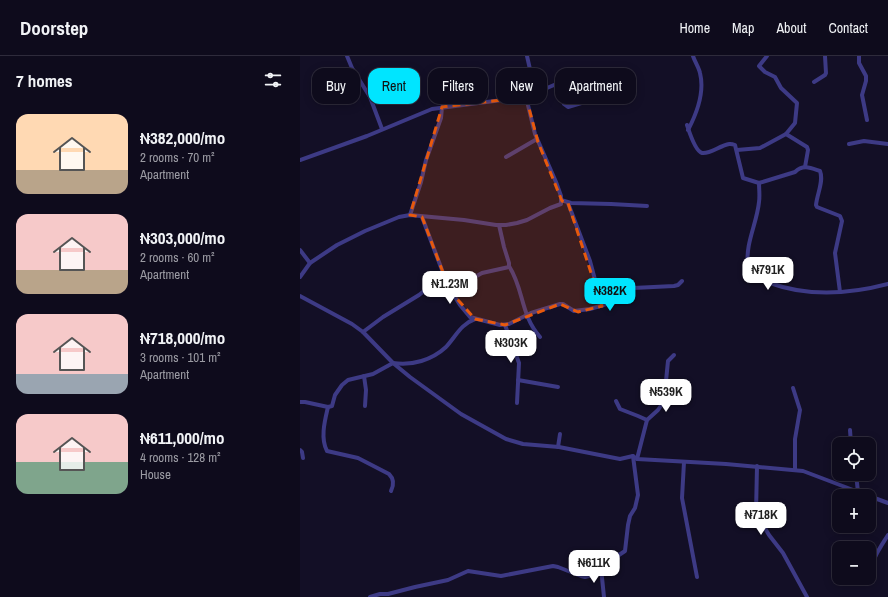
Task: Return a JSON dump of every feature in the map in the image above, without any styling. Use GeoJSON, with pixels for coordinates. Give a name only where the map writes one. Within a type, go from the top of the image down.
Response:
{"type":"FeatureCollection","features":[{"type":"Feature","properties":{"kind":"street"},"geometry":{"type":"LineString","coordinates":[[347,56],[352,68],[370,97],[382,129]]}},
{"type":"Feature","properties":{"kind":"street"},"geometry":{"type":"LineString","coordinates":[[527,56],[530,68]]}},
{"type":"Feature","properties":{"kind":"street"},"geometry":{"type":"LineString","coordinates":[[688,130],[699,108],[701,88],[700,74],[693,56]]}},
{"type":"Feature","properties":{"kind":"street"},"geometry":{"type":"LineString","coordinates":[[737,150],[760,148],[786,134],[795,124],[797,103],[781,88],[775,77],[765,72],[759,66],[767,56]]}},
{"type":"Feature","properties":{"kind":"street"},"geometry":{"type":"LineString","coordinates":[[814,82],[826,73],[825,56]]}},
{"type":"Feature","properties":{"kind":"street"},"geometry":{"type":"LineString","coordinates":[[859,56],[859,63],[866,76],[862,95],[867,120]]}},
{"type":"Feature","properties":{"kind":"street"},"geometry":{"type":"LineString","coordinates":[[300,160],[367,136],[432,109],[496,101]]}},
{"type":"Feature","properties":{"kind":"street"},"geometry":{"type":"LineString","coordinates":[[300,277],[310,263],[337,245],[365,231],[395,219],[410,215],[500,225],[527,220],[559,205],[562,202],[553,176],[536,139],[528,104]]}},
{"type":"Feature","properties":{"kind":"street"},"geometry":{"type":"LineString","coordinates":[[564,104],[568,107],[577,104]]}},
{"type":"Feature","properties":{"kind":"street"},"geometry":{"type":"LineString","coordinates":[[410,215],[421,182],[426,160],[441,118],[442,107]]}},
{"type":"Feature","properties":{"kind":"street"},"geometry":{"type":"LineString","coordinates":[[687,125],[695,145],[698,150],[702,152],[710,152],[728,144],[735,145],[743,178],[759,183],[795,172],[799,168],[805,166],[820,171],[822,175],[816,202],[817,206],[840,216],[842,221],[835,253],[840,292]]}},
{"type":"Feature","properties":{"kind":"street"},"geometry":{"type":"LineString","coordinates":[[786,134],[807,147],[808,150],[805,166]]}},
{"type":"Feature","properties":{"kind":"street"},"geometry":{"type":"LineString","coordinates":[[506,157],[536,139]]}},
{"type":"Feature","properties":{"kind":"street"},"geometry":{"type":"LineString","coordinates":[[849,144],[864,141],[888,144]]}},
{"type":"Feature","properties":{"kind":"street"},"geometry":{"type":"LineString","coordinates":[[759,183],[759,201],[749,245],[748,259],[748,266],[752,275],[757,279],[787,289],[802,292],[840,292],[863,290],[888,284]]}},
{"type":"Feature","properties":{"kind":"street"},"geometry":{"type":"LineString","coordinates":[[561,200],[568,203],[647,206]]}},
{"type":"Feature","properties":{"kind":"street"},"geometry":{"type":"LineString","coordinates":[[568,203],[590,261],[602,306]]}},
{"type":"Feature","properties":{"kind":"street"},"geometry":{"type":"LineString","coordinates":[[422,217],[450,291],[466,313],[475,319],[505,325],[519,320],[526,315],[560,304],[563,304],[578,312],[627,298],[633,294],[633,288],[674,286],[678,285],[682,281]]}},
{"type":"Feature","properties":{"kind":"street"},"geometry":{"type":"LineString","coordinates":[[500,225],[509,266],[514,273],[526,315],[531,326],[540,337]]}},
{"type":"Feature","properties":{"kind":"street"},"geometry":{"type":"LineString","coordinates":[[300,250],[310,263]]}},
{"type":"Feature","properties":{"kind":"street"},"geometry":{"type":"LineString","coordinates":[[450,291],[482,273],[490,270],[508,268],[509,266]]}},
{"type":"Feature","properties":{"kind":"street"},"geometry":{"type":"LineString","coordinates":[[363,332],[383,317],[419,295],[429,287],[442,272]]}},
{"type":"Feature","properties":{"kind":"street"},"geometry":{"type":"LineString","coordinates":[[300,296],[337,314],[363,332],[393,363],[410,377],[461,414],[506,439],[523,444],[558,447],[620,459],[633,456],[637,459],[757,466],[803,471],[850,489]]}},
{"type":"Feature","properties":{"kind":"street"},"geometry":{"type":"LineString","coordinates":[[391,490],[393,481],[389,474],[358,458],[327,451],[324,444],[324,434],[330,406],[335,395],[342,384],[348,380],[373,374],[393,363],[404,365],[436,354],[446,346],[463,325],[475,319]]}},
{"type":"Feature","properties":{"kind":"street"},"geometry":{"type":"LineString","coordinates":[[505,325],[518,363],[517,403]]}},
{"type":"Feature","properties":{"kind":"street"},"geometry":{"type":"LineString","coordinates":[[637,459],[647,420],[658,410],[664,401],[668,361],[674,355]]}},
{"type":"Feature","properties":{"kind":"street"},"geometry":{"type":"LineString","coordinates":[[364,376],[366,390],[365,406]]}},
{"type":"Feature","properties":{"kind":"street"},"geometry":{"type":"LineString","coordinates":[[518,380],[558,388]]}},
{"type":"Feature","properties":{"kind":"street"},"geometry":{"type":"LineString","coordinates":[[793,388],[800,410],[795,439],[795,470]]}},
{"type":"Feature","properties":{"kind":"street"},"geometry":{"type":"LineString","coordinates":[[616,401],[620,409],[647,420]]}},
{"type":"Feature","properties":{"kind":"street"},"geometry":{"type":"LineString","coordinates":[[300,402],[330,406],[333,411]]}},
{"type":"Feature","properties":{"kind":"street"},"geometry":{"type":"LineString","coordinates":[[850,430],[850,437]]}},
{"type":"Feature","properties":{"kind":"street"},"geometry":{"type":"LineString","coordinates":[[558,447],[560,434]]}},
{"type":"Feature","properties":{"kind":"street"},"geometry":{"type":"LineString","coordinates":[[300,450],[302,458]]}},
{"type":"Feature","properties":{"kind":"street"},"geometry":{"type":"LineString","coordinates":[[370,597],[448,580],[468,571],[501,576],[553,566],[585,577],[593,575],[625,551],[628,525],[638,495],[633,456]]}},
{"type":"Feature","properties":{"kind":"street"},"geometry":{"type":"LineString","coordinates":[[684,462],[682,498],[697,577]]}},
{"type":"Feature","properties":{"kind":"street"},"geometry":{"type":"LineString","coordinates":[[757,466],[756,513],[769,535],[783,553],[806,597]]}},
{"type":"Feature","properties":{"kind":"street"},"geometry":{"type":"LineString","coordinates":[[876,499],[888,503]]}},
{"type":"Feature","properties":{"kind":"street"},"geometry":{"type":"LineString","coordinates":[[876,555],[888,535]]}},
{"type":"Feature","properties":{"kind":"street"},"geometry":{"type":"LineString","coordinates":[[601,568],[604,597]]}},
{"type":"Feature","properties":{"kind":"highlighted area"},"geometry":{"type":"Polygon","coordinates":[[[526,97],[538,142],[562,201],[568,203],[602,306],[578,312],[560,304],[505,325],[475,319],[450,291],[422,217],[410,215],[442,107],[526,97]]]}}]}
